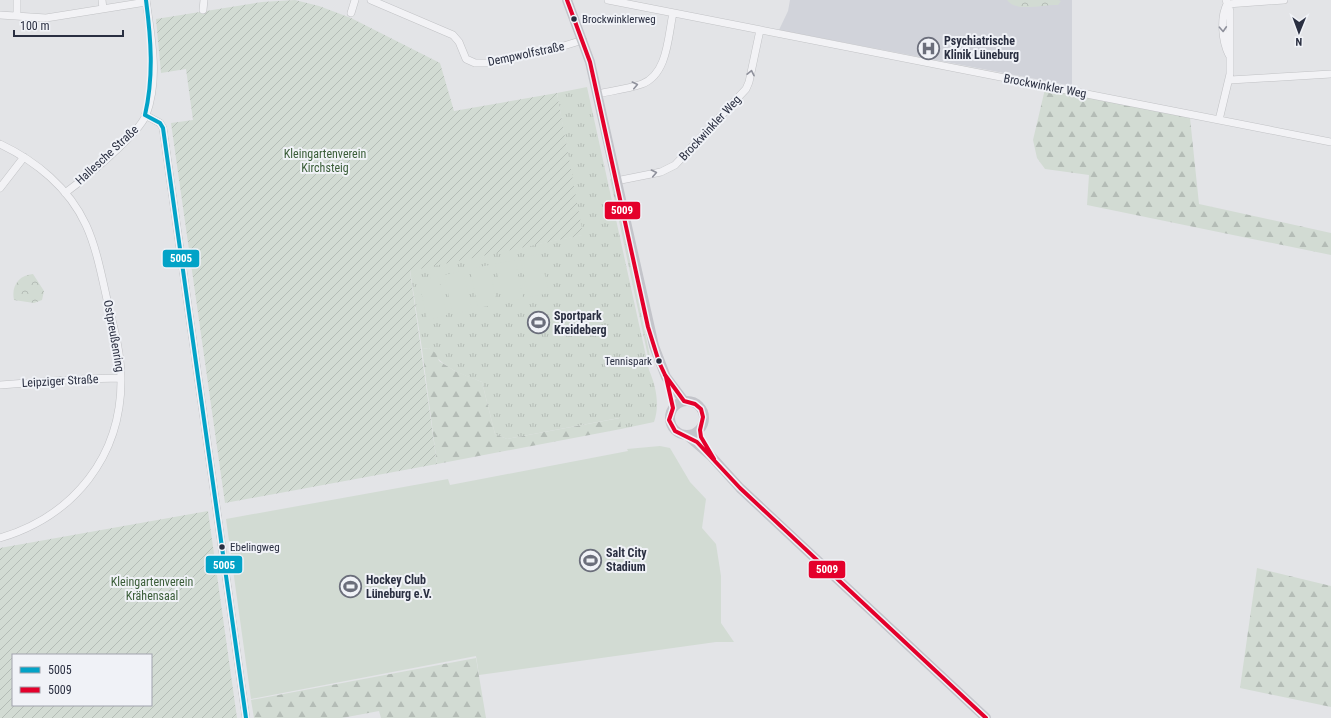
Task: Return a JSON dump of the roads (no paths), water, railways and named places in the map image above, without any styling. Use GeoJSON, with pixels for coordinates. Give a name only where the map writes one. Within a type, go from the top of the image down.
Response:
{"type":"FeatureCollection","features":[{"type":"Feature","properties":{"kind":"street"},"geometry":{"type":"LineString","coordinates":[[17,0],[17,16]]}},
{"type":"Feature","properties":{"kind":"street"},"geometry":{"type":"LineString","coordinates":[[102,0],[103,9]]}},
{"type":"Feature","properties":{"kind":"street"},"geometry":{"type":"LineString","coordinates":[[203,10],[204,0]]}},
{"type":"Feature","properties":{"kind":"street"},"geometry":{"type":"LineString","coordinates":[[350,13],[355,0]]}},
{"type":"Feature","properties":{"kind":"street","name":"Dempwolfstraße"},"geometry":{"type":"LineString","coordinates":[[371,0],[453,36],[459,42],[466,59],[475,63],[488,63],[542,52],[583,40]]}},
{"type":"Feature","properties":{"kind":"street"},"geometry":{"type":"LineString","coordinates":[[567,0],[583,40],[597,94],[648,327],[659,362],[666,377],[684,401]]}},
{"type":"Feature","properties":{"kind":"street","name":"Brockwinkler Weg"},"geometry":{"type":"LineString","coordinates":[[608,0],[1331,142]]}},
{"type":"Feature","properties":{"kind":"street"},"geometry":{"type":"LineString","coordinates":[[1219,120],[1230,80],[1229,55],[1231,31],[1230,12],[1226,2],[1284,0]]}},
{"type":"Feature","properties":{"kind":"street"},"geometry":{"type":"LineString","coordinates":[[0,15],[46,18],[146,1],[153,65],[150,98],[145,116],[154,119],[164,128],[246,718]]}},
{"type":"Feature","properties":{"kind":"street"},"geometry":{"type":"LineString","coordinates":[[597,94],[642,84],[652,78],[662,64],[672,13]]}},
{"type":"Feature","properties":{"kind":"street","name":"Brockwinkler Weg"},"geometry":{"type":"LineString","coordinates":[[616,181],[669,169],[685,156],[746,88],[749,82],[760,30]]}},
{"type":"Feature","properties":{"kind":"street"},"geometry":{"type":"LineString","coordinates":[[1230,80],[1331,74]]}},
{"type":"Feature","properties":{"kind":"street","name":"Hallesche Straße"},"geometry":{"type":"LineString","coordinates":[[65,193],[86,178],[126,139],[145,116]]}},
{"type":"Feature","properties":{"kind":"street","name":"Ostpreußenring"},"geometry":{"type":"LineString","coordinates":[[0,144],[24,157],[49,176],[65,193],[84,222],[94,249],[118,350],[121,378],[120,402],[112,439],[96,469],[85,484],[56,512],[41,522],[21,532],[0,538]]}},
{"type":"Feature","properties":{"kind":"street"},"geometry":{"type":"LineString","coordinates":[[0,188],[24,157]]}},
{"type":"Feature","properties":{"kind":"street"},"geometry":{"type":"LineString","coordinates":[[666,377],[673,408],[669,418],[671,426],[678,433],[688,436],[711,456],[740,488],[986,718]]}},
{"type":"Feature","properties":{"kind":"street","name":"Leipziger Straße"},"geometry":{"type":"LineString","coordinates":[[0,385],[80,379],[121,378]]}},
{"type":"Feature","properties":{"kind":"street"},"geometry":{"type":"LineString","coordinates":[[673,408],[684,401],[693,402],[701,409],[704,420],[700,430],[688,436]]}},
{"type":"Feature","properties":{"kind":"street"},"geometry":{"type":"LineString","coordinates":[[700,430],[711,456]]}},
{"type":"Feature","properties":{"kind":"place","name":"Brockwinklerweg"},"geometry":{"type":"Point","coordinates":[574,19]}},
{"type":"Feature","properties":{"kind":"place","name":"Psychiatrische Klinik Lüneburg"},"geometry":{"type":"Point","coordinates":[929,48]}},
{"type":"Feature","properties":{"kind":"place","name":"Sportpark Kreideberg"},"geometry":{"type":"Point","coordinates":[539,323]}},
{"type":"Feature","properties":{"kind":"place","name":"Tennispark"},"geometry":{"type":"Point","coordinates":[659,361]}},
{"type":"Feature","properties":{"kind":"place","name":"Ebelingweg"},"geometry":{"type":"Point","coordinates":[222,547]}},
{"type":"Feature","properties":{"kind":"place","name":"Salt City Stadium"},"geometry":{"type":"Point","coordinates":[590,560]}},
{"type":"Feature","properties":{"kind":"place","name":"Hockey Club Lüneburg e.V."},"geometry":{"type":"Point","coordinates":[351,587]}},
{"type":"Feature","properties":{"kind":"park label","name":"Kleingartenverein Kirchsteig"},"geometry":{"type":"Point","coordinates":[325,161]}},
{"type":"Feature","properties":{"kind":"park label","name":"Kleingartenverein Krähensaal"},"geometry":{"type":"Point","coordinates":[152,589]}}]}
